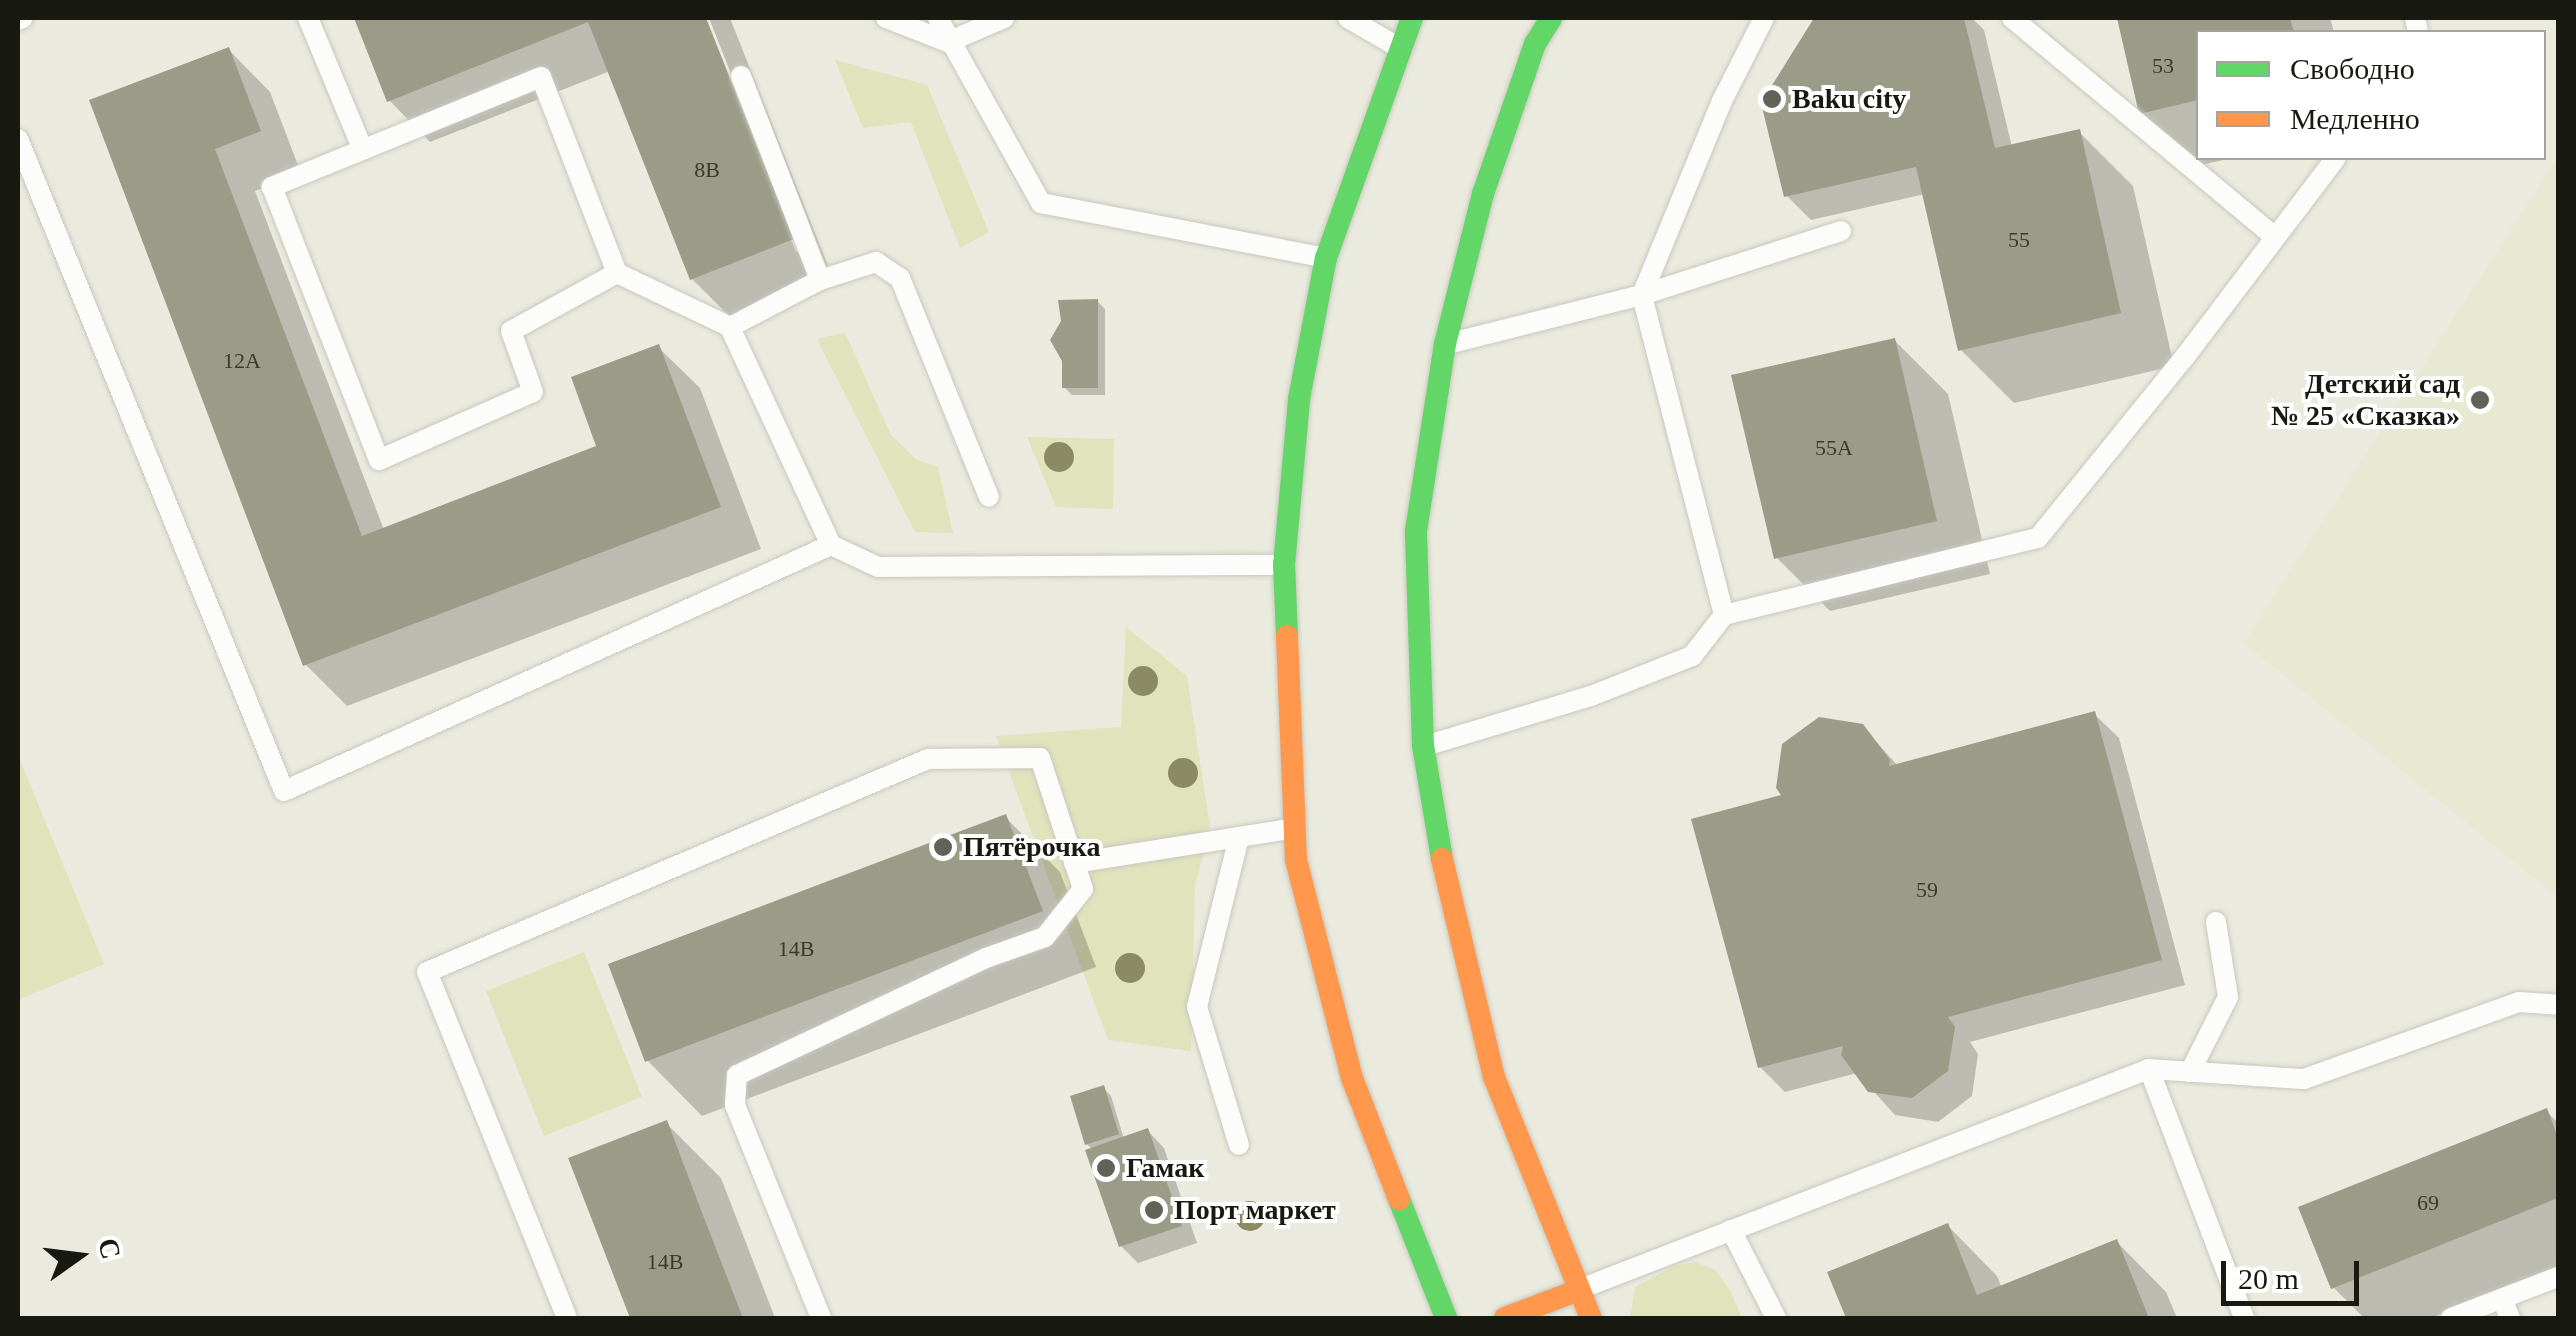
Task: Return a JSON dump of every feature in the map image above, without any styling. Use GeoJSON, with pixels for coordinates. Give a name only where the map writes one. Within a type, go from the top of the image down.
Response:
{"type":"FeatureCollection","features":[{"type":"Feature","properties":{"kind":"main road"},"geometry":{"type":"LineString","coordinates":[[1412,18],[1398,47],[1326,258],[1299,399],[1284,564],[1296,860],[1352,1078],[1446,1318]]}},
{"type":"Feature","properties":{"kind":"main road"},"geometry":{"type":"LineString","coordinates":[[1551,18],[1535,44],[1482,194],[1445,344],[1416,531],[1422,746],[1431,811],[1494,1077],[1591,1318]]}},
{"type":"Feature","properties":{"kind":"main road"},"geometry":{"type":"LineString","coordinates":[[1505,1318],[1579,1290]]}},
{"type":"Feature","properties":{"kind":"lane"},"geometry":{"type":"LineString","coordinates":[[308,18],[362,148]]}},
{"type":"Feature","properties":{"kind":"lane"},"geometry":{"type":"LineString","coordinates":[[886,18],[948,42],[1004,18]]}},
{"type":"Feature","properties":{"kind":"lane"},"geometry":{"type":"LineString","coordinates":[[938,18],[1041,203],[1326,258]]}},
{"type":"Feature","properties":{"kind":"lane"},"geometry":{"type":"LineString","coordinates":[[1348,18],[1398,47]]}},
{"type":"Feature","properties":{"kind":"lane"},"geometry":{"type":"LineString","coordinates":[[1724,615],[1642,295],[1722,100],[1764,18]]}},
{"type":"Feature","properties":{"kind":"lane"},"geometry":{"type":"LineString","coordinates":[[2012,18],[2275,238]]}},
{"type":"Feature","properties":{"kind":"lane"},"geometry":{"type":"LineString","coordinates":[[617,273],[511,331],[533,392],[379,460],[272,186],[541,76],[617,273],[730,327],[831,546],[878,567],[1284,564]]}},
{"type":"Feature","properties":{"kind":"lane"},"geometry":{"type":"LineString","coordinates":[[741,76],[820,280]]}},
{"type":"Feature","properties":{"kind":"lane"},"geometry":{"type":"LineString","coordinates":[[18,140],[284,790],[831,546]]}},
{"type":"Feature","properties":{"kind":"lane"},"geometry":{"type":"LineString","coordinates":[[1422,746],[1591,696],[1692,656],[1724,615],[2038,538],[2334,160]]}},
{"type":"Feature","properties":{"kind":"lane"},"geometry":{"type":"LineString","coordinates":[[1445,344],[1642,295],[1840,232]]}},
{"type":"Feature","properties":{"kind":"lane"},"geometry":{"type":"LineString","coordinates":[[730,327],[820,280],[876,262],[900,278],[989,497]]}},
{"type":"Feature","properties":{"kind":"lane"},"geometry":{"type":"LineString","coordinates":[[566,1318],[426,972],[928,758],[1040,758],[1083,889],[1045,937],[986,958],[738,1076],[735,1105],[820,1318]]}},
{"type":"Feature","properties":{"kind":"lane"},"geometry":{"type":"LineString","coordinates":[[1074,863],[1294,828]]}},
{"type":"Feature","properties":{"kind":"lane"},"geometry":{"type":"LineString","coordinates":[[1238,837],[1197,1007],[1239,1145]]}},
{"type":"Feature","properties":{"kind":"lane"},"geometry":{"type":"LineString","coordinates":[[2190,1072],[2228,997],[2216,922]]}},
{"type":"Feature","properties":{"kind":"lane"},"geometry":{"type":"LineString","coordinates":[[1579,1290],[2149,1069],[2304,1078],[2520,1002],[2558,1005]]}},
{"type":"Feature","properties":{"kind":"lane"},"geometry":{"type":"LineString","coordinates":[[2149,1069],[2244,1318]]}},
{"type":"Feature","properties":{"kind":"lane"},"geometry":{"type":"LineString","coordinates":[[1732,1230],[1776,1318]]}},
{"type":"Feature","properties":{"kind":"lane"},"geometry":{"type":"LineString","coordinates":[[2451,1318],[2506,1309],[2558,1278]]}},
{"type":"Feature","properties":{"kind":"shaded area","name":"Детский сад № 25 «Сказка»"},"geometry":{"type":"Polygon","coordinates":[[[2558,157],[2558,897],[2244,643],[2558,157]]]}},
{"type":"Feature","properties":{"kind":"green space"},"geometry":{"type":"Polygon","coordinates":[[[835,60],[927,85],[989,232],[960,248],[911,122],[863,128],[835,60]]]}},
{"type":"Feature","properties":{"kind":"green space"},"geometry":{"type":"Polygon","coordinates":[[[845,333],[891,435],[917,460],[938,467],[953,533],[915,532],[817,339],[845,333]]]}},
{"type":"Feature","properties":{"kind":"green space"},"geometry":{"type":"Polygon","coordinates":[[[1027,437],[1114,439],[1113,509],[1056,507],[1027,437]]]}},
{"type":"Feature","properties":{"kind":"green space"},"geometry":{"type":"Polygon","coordinates":[[[1126,627],[1187,676],[1210,827],[1195,886],[1191,1051],[1108,1040],[996,736],[1121,727],[1126,627]]]}},
{"type":"Feature","properties":{"kind":"green space"},"geometry":{"type":"Polygon","coordinates":[[[18,755],[104,964],[18,1000],[18,755]]]}},
{"type":"Feature","properties":{"kind":"green space"},"geometry":{"type":"Polygon","coordinates":[[[584,952],[642,1097],[544,1136],[486,991],[584,952]]]}},
{"type":"Feature","properties":{"kind":"green space"},"geometry":{"type":"Polygon","coordinates":[[[1696,1262],[1715,1270],[1730,1290],[1742,1318],[1630,1318],[1635,1287],[1674,1266],[1696,1262]]]}},
{"type":"Feature","properties":{"kind":"building"},"geometry":{"type":"Polygon","coordinates":[[[354,18],[706,18],[794,239],[690,280],[588,22],[387,102],[354,18]]]}},
{"type":"Feature","properties":{"kind":"building"},"geometry":{"type":"Polygon","coordinates":[[[1814,18],[1964,18],[1995,148],[2080,129],[2121,313],[1958,351],[1916,167],[1784,197],[1761,103],[1814,18]]]}},
{"type":"Feature","properties":{"kind":"building"},"geometry":{"type":"Polygon","coordinates":[[[2117,18],[2290,18],[2293,30],[2196,30],[2196,100],[2139,114],[2117,18]]]}},
{"type":"Feature","properties":{"kind":"building"},"geometry":{"type":"Polygon","coordinates":[[[229,47],[261,131],[215,149],[362,536],[596,446],[571,377],[659,344],[721,507],[303,666],[89,100],[229,47]]]}},
{"type":"Feature","properties":{"kind":"building"},"geometry":{"type":"Polygon","coordinates":[[[1098,299],[1098,388],[1062,388],[1062,361],[1050,340],[1061,321],[1058,300],[1098,299]]]}},
{"type":"Feature","properties":{"kind":"building"},"geometry":{"type":"Polygon","coordinates":[[[1895,338],[1937,521],[1774,559],[1731,375],[1895,338]]]}},
{"type":"Feature","properties":{"kind":"building"},"geometry":{"type":"Polygon","coordinates":[[[2095,711],[2162,960],[1948,1017],[1955,1027],[1948,1071],[1912,1098],[1868,1092],[1841,1055],[1843,1046],[1758,1068],[1691,819],[1781,795],[1776,788],[1782,744],[1819,717],[1863,724],[1890,760],[1889,766],[2095,711]]]}},
{"type":"Feature","properties":{"kind":"building"},"geometry":{"type":"Polygon","coordinates":[[[1006,814],[1043,911],[645,1062],[608,964],[1006,814]]]}},
{"type":"Feature","properties":{"kind":"building"},"geometry":{"type":"Polygon","coordinates":[[[1104,1085],[1119,1134],[1085,1145],[1070,1096],[1104,1085]]]}},
{"type":"Feature","properties":{"kind":"building"},"geometry":{"type":"Polygon","coordinates":[[[2547,1108],[2558,1138],[2558,1198],[2331,1289],[2298,1207],[2547,1108]]]}},
{"type":"Feature","properties":{"kind":"building"},"geometry":{"type":"Polygon","coordinates":[[[667,1120],[743,1318],[630,1318],[568,1158],[667,1120]]]}},
{"type":"Feature","properties":{"kind":"building"},"geometry":{"type":"Polygon","coordinates":[[[1148,1128],[1182,1226],[1119,1247],[1085,1150],[1148,1128]]]}},
{"type":"Feature","properties":{"kind":"building"},"geometry":{"type":"Polygon","coordinates":[[[1948,1223],[1977,1295],[2117,1239],[2149,1318],[1846,1318],[1827,1272],[1948,1223]]]}},
{"type":"Feature","properties":{"kind":"traffic: fast"},"geometry":{"type":"LineString","coordinates":[[1287,636],[1284,565],[1299,399],[1326,258],[1412,18]]}},
{"type":"Feature","properties":{"kind":"traffic: fast"},"geometry":{"type":"LineString","coordinates":[[1442,859],[1423,746],[1416,531],[1445,344],[1483,194],[1535,44],[1551,18]]}},
{"type":"Feature","properties":{"kind":"traffic: fast"},"geometry":{"type":"LineString","coordinates":[[1399,1199],[1446,1318]]}},
{"type":"Feature","properties":{"kind":"traffic: slow"},"geometry":{"type":"LineString","coordinates":[[1287,636],[1296,860],[1352,1078],[1399,1199]]}},
{"type":"Feature","properties":{"kind":"traffic: slow"},"geometry":{"type":"LineString","coordinates":[[1442,859],[1494,1077],[1591,1318]]}},
{"type":"Feature","properties":{"kind":"traffic: slow"},"geometry":{"type":"LineString","coordinates":[[1505,1318],[1579,1290]]}},
{"type":"Feature","properties":{"kind":"place","name":"Baku city"},"geometry":{"type":"Point","coordinates":[1772,99]}},
{"type":"Feature","properties":{"kind":"place","name":"Детский сад № 25 «Сказка»"},"geometry":{"type":"Point","coordinates":[2480,400]}},
{"type":"Feature","properties":{"kind":"place","name":"Пятёрочка"},"geometry":{"type":"Point","coordinates":[943,847]}},
{"type":"Feature","properties":{"kind":"place","name":"Гамак"},"geometry":{"type":"Point","coordinates":[1106,1168]}},
{"type":"Feature","properties":{"kind":"place","name":"Порт маркет"},"geometry":{"type":"Point","coordinates":[1154,1210]}}]}
